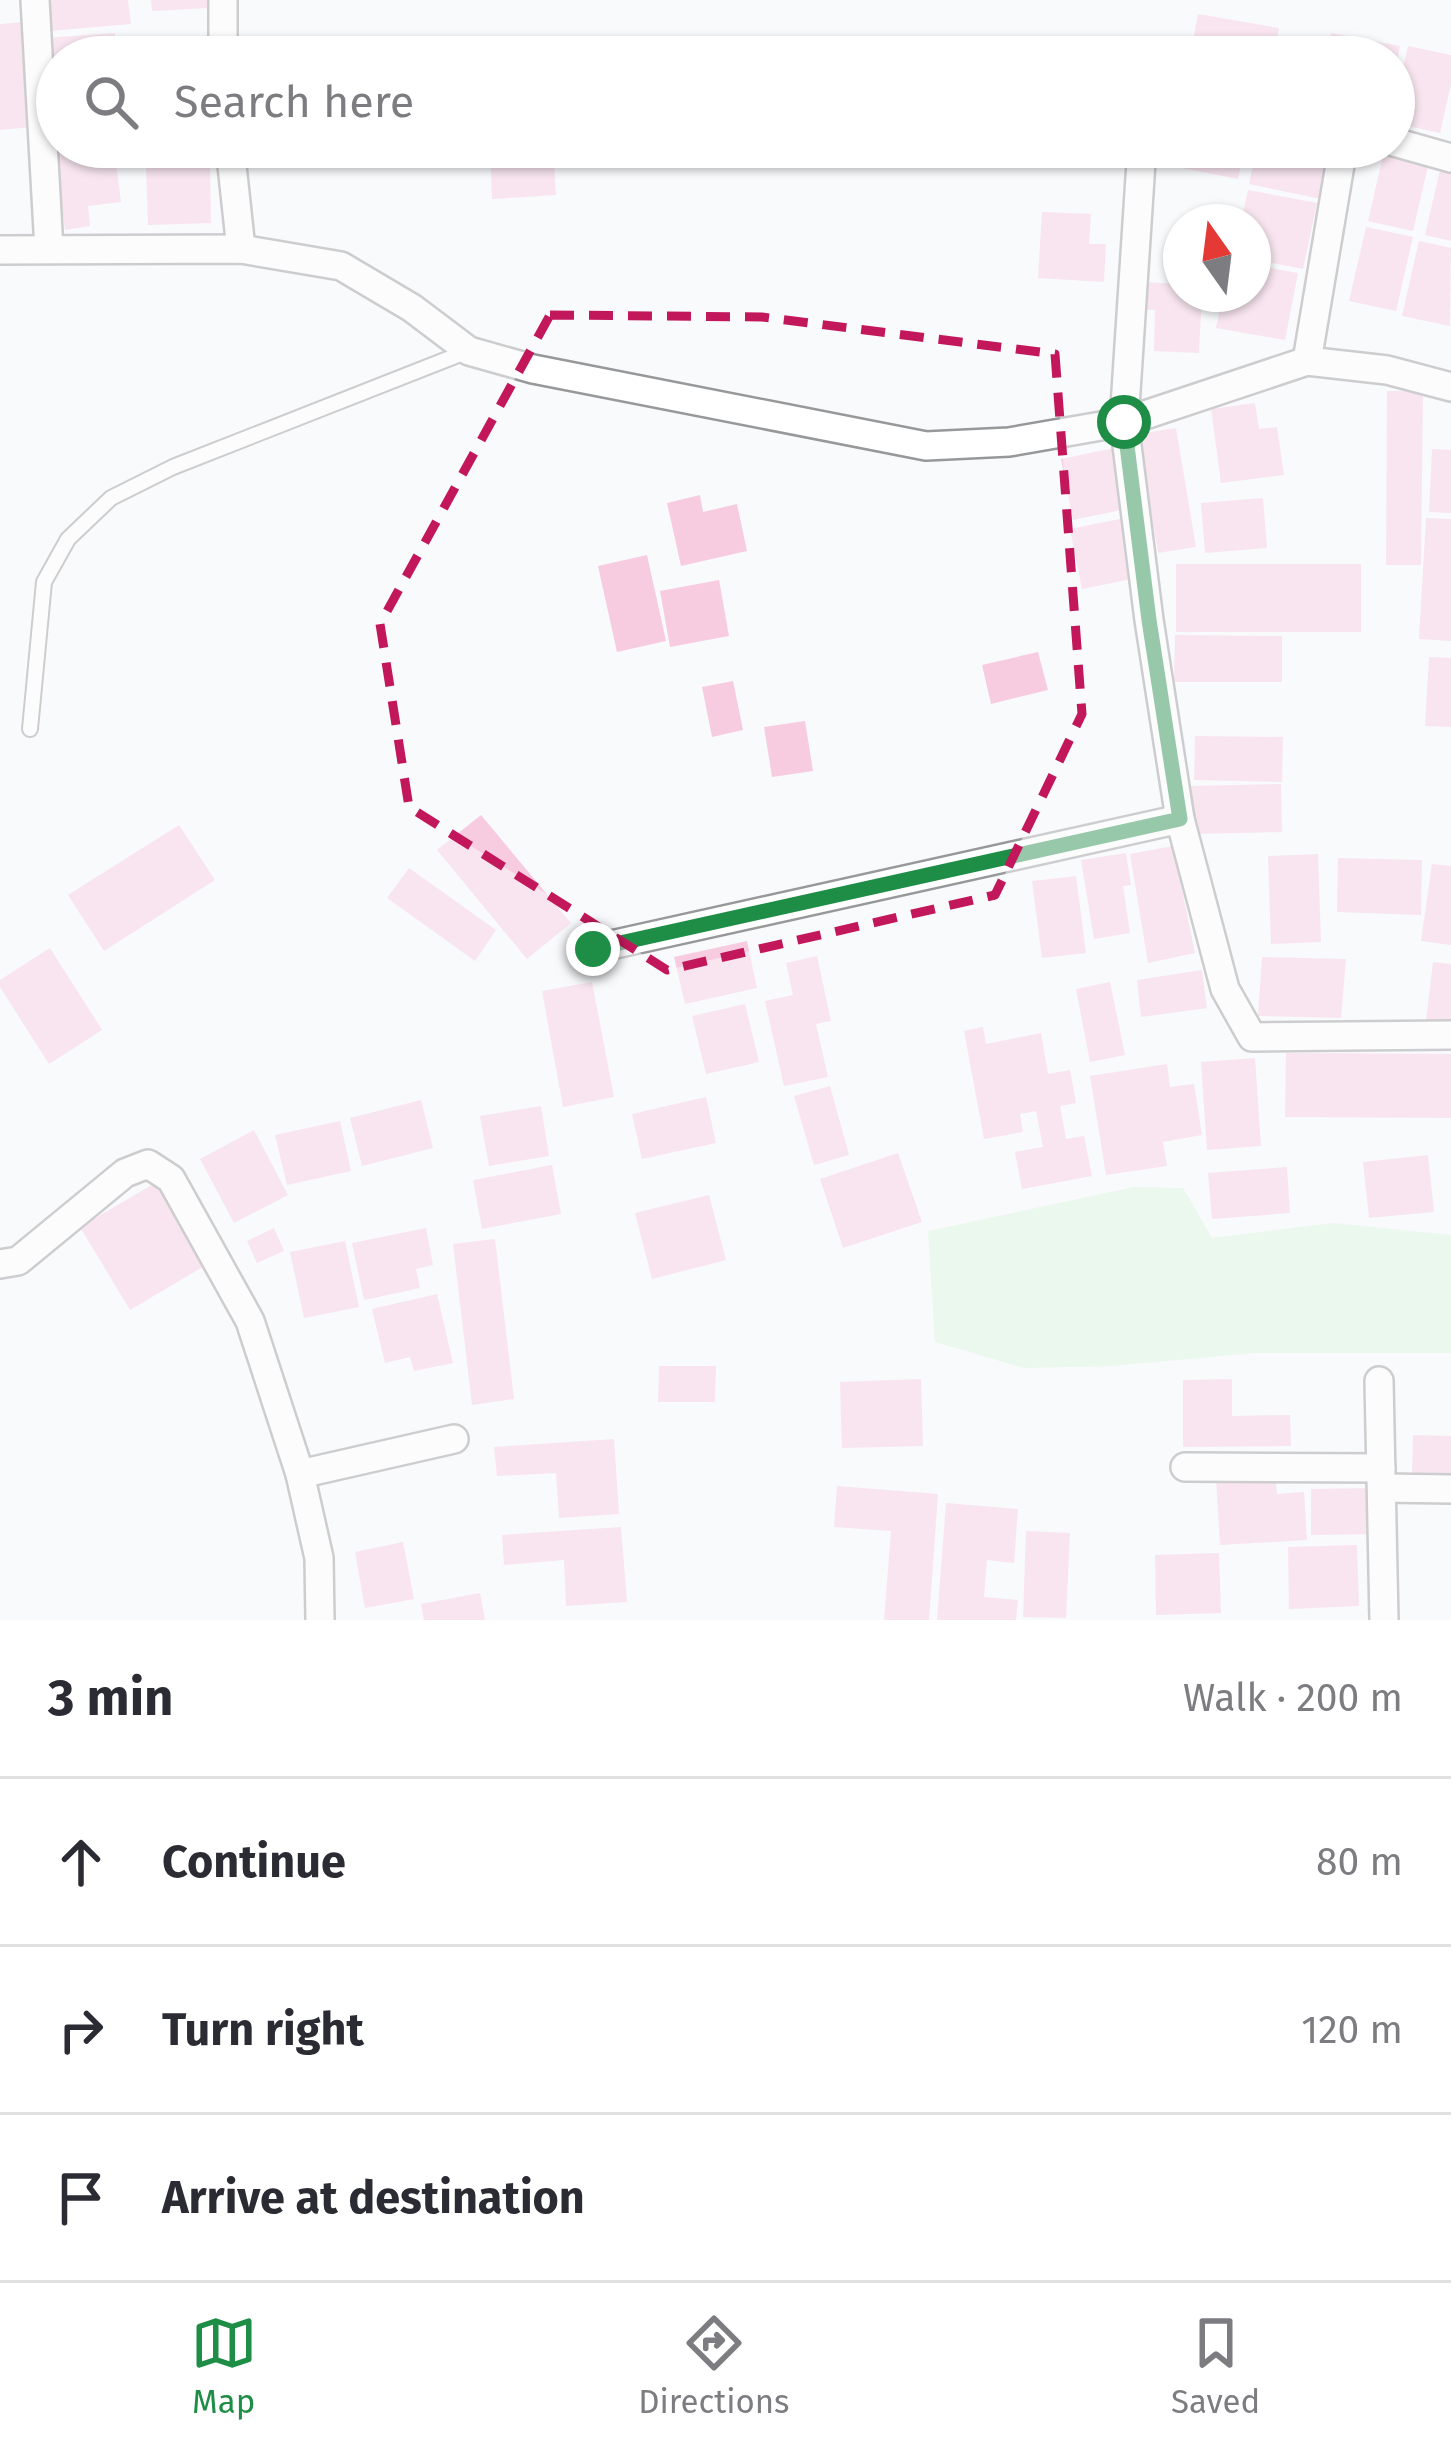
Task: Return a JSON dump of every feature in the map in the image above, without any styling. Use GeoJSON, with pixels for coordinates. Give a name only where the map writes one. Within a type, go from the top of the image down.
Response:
{"type":"FeatureCollection","features":[{"type":"Feature","properties":{"kind":"street"},"geometry":{"type":"LineString","coordinates":[[35,0],[37,36]]}},
{"type":"Feature","properties":{"kind":"street"},"geometry":{"type":"LineString","coordinates":[[223,0],[223,36]]}},
{"type":"Feature","properties":{"kind":"street"},"geometry":{"type":"LineString","coordinates":[[1415,148],[1451,158]]}},
{"type":"Feature","properties":{"kind":"street"},"geometry":{"type":"LineString","coordinates":[[44,168],[49,249]]}},
{"type":"Feature","properties":{"kind":"street"},"geometry":{"type":"LineString","coordinates":[[232,168],[241,249]]}},
{"type":"Feature","properties":{"kind":"street"},"geometry":{"type":"LineString","coordinates":[[1141,168],[1124,422],[1180,819],[1226,989],[1252,1037],[1451,1035]]}},
{"type":"Feature","properties":{"kind":"street"},"geometry":{"type":"LineString","coordinates":[[1307,361],[1339,168]]}},
{"type":"Feature","properties":{"kind":"street"},"geometry":{"type":"LineString","coordinates":[[0,250],[241,249],[341,266],[412,308],[469,351],[532,369],[926,446],[1009,442],[1124,422],[1307,361],[1387,370],[1451,387]]}},
{"type":"Feature","properties":{"kind":"street"},"geometry":{"type":"LineString","coordinates":[[593,949],[1180,819]]}},
{"type":"Feature","properties":{"kind":"street"},"geometry":{"type":"LineString","coordinates":[[0,1264],[18,1262],[125,1174],[148,1164],[171,1179],[250,1321],[300,1474],[319,1558],[320,1620]]}},
{"type":"Feature","properties":{"kind":"street"},"geometry":{"type":"LineString","coordinates":[[1379,1381],[1384,1620]]}},
{"type":"Feature","properties":{"kind":"street"},"geometry":{"type":"LineString","coordinates":[[300,1474],[454,1439]]}},
{"type":"Feature","properties":{"kind":"street"},"geometry":{"type":"LineString","coordinates":[[1186,1466],[1381,1478],[1451,1490]]}},
{"type":"Feature","properties":{"kind":"lane"},"geometry":{"type":"LineString","coordinates":[[30,729],[44,582],[68,539],[111,498],[173,467],[469,351]]}},
{"type":"Feature","properties":{"kind":"highlighted area"},"geometry":{"type":"Polygon","coordinates":[[[550,315],[762,317],[1055,354],[1082,714],[995,895],[667,970],[409,807],[380,624],[550,315]]]}},
{"type":"Feature","properties":{"kind":"green space"},"geometry":{"type":"Polygon","coordinates":[[[1134,1187],[1183,1188],[1212,1238],[1333,1223],[1451,1235],[1451,1353],[1255,1353],[1112,1366],[1024,1368],[935,1342],[928,1231],[1134,1187]]]}},
{"type":"Feature","properties":{"kind":"building"},"geometry":{"type":"Polygon","coordinates":[[[47,0],[128,0],[131,24],[50,31],[47,0]]]}},
{"type":"Feature","properties":{"kind":"building"},"geometry":{"type":"Polygon","coordinates":[[[151,0],[207,0],[208,8],[152,11],[151,0]]]}},
{"type":"Feature","properties":{"kind":"building"},"geometry":{"type":"Polygon","coordinates":[[[1198,14],[1279,28],[1278,36],[1194,36],[1198,14]]]}},
{"type":"Feature","properties":{"kind":"building"},"geometry":{"type":"Polygon","coordinates":[[[24,22],[31,127],[0,130],[0,24],[24,22]]]}},
{"type":"Feature","properties":{"kind":"building"},"geometry":{"type":"Polygon","coordinates":[[[1415,47],[1451,55],[1451,84],[1440,133],[1415,128],[1415,47]]]}},
{"type":"Feature","properties":{"kind":"building"},"geometry":{"type":"Polygon","coordinates":[[[1428,166],[1413,231],[1368,221],[1380,168],[1428,166]]]}},
{"type":"Feature","properties":{"kind":"building"},"geometry":{"type":"Polygon","coordinates":[[[57,168],[117,168],[121,202],[88,206],[90,226],[65,230],[57,168]]]}},
{"type":"Feature","properties":{"kind":"building"},"geometry":{"type":"Polygon","coordinates":[[[146,168],[210,168],[211,223],[148,225],[146,168]]]}},
{"type":"Feature","properties":{"kind":"building"},"geometry":{"type":"Polygon","coordinates":[[[491,168],[554,168],[556,195],[492,199],[491,168]]]}},
{"type":"Feature","properties":{"kind":"building"},"geometry":{"type":"Polygon","coordinates":[[[1182,168],[1240,168],[1238,179],[1182,168]]]}},
{"type":"Feature","properties":{"kind":"building"},"geometry":{"type":"Polygon","coordinates":[[[1252,168],[1328,168],[1321,199],[1249,184],[1252,168]]]}},
{"type":"Feature","properties":{"kind":"building"},"geometry":{"type":"Polygon","coordinates":[[[1440,170],[1451,173],[1451,241],[1425,235],[1440,170]]]}},
{"type":"Feature","properties":{"kind":"building"},"geometry":{"type":"Polygon","coordinates":[[[1248,190],[1317,203],[1303,269],[1271,263],[1271,204],[1245,204],[1248,190]]]}},
{"type":"Feature","properties":{"kind":"building"},"geometry":{"type":"Polygon","coordinates":[[[1042,212],[1091,214],[1089,244],[1106,244],[1104,282],[1038,278],[1042,212]]]}},
{"type":"Feature","properties":{"kind":"building"},"geometry":{"type":"Polygon","coordinates":[[[1366,227],[1413,237],[1396,311],[1349,301],[1366,227]]]}},
{"type":"Feature","properties":{"kind":"building"},"geometry":{"type":"Polygon","coordinates":[[[1419,241],[1451,248],[1450,326],[1402,316],[1419,241]]]}},
{"type":"Feature","properties":{"kind":"building"},"geometry":{"type":"Polygon","coordinates":[[[1271,268],[1298,273],[1285,340],[1216,328],[1219,312],[1271,312],[1271,268]]]}},
{"type":"Feature","properties":{"kind":"building"},"geometry":{"type":"Polygon","coordinates":[[[1143,282],[1163,283],[1163,312],[1201,312],[1199,353],[1154,351],[1155,310],[1142,310],[1143,282]]]}},
{"type":"Feature","properties":{"kind":"building"},"geometry":{"type":"Polygon","coordinates":[[[1387,391],[1423,391],[1421,565],[1386,565],[1387,391]]]}},
{"type":"Feature","properties":{"kind":"building"},"geometry":{"type":"Polygon","coordinates":[[[1255,403],[1259,429],[1277,427],[1284,475],[1221,483],[1211,409],[1255,403]]]}},
{"type":"Feature","properties":{"kind":"building"},"geometry":{"type":"Polygon","coordinates":[[[1176,428],[1196,547],[1158,553],[1138,434],[1176,428]]]}},
{"type":"Feature","properties":{"kind":"building"},"geometry":{"type":"Polygon","coordinates":[[[1114,448],[1126,509],[1073,520],[1061,459],[1114,448]]]}},
{"type":"Feature","properties":{"kind":"building"},"geometry":{"type":"Polygon","coordinates":[[[1432,449],[1451,450],[1451,513],[1429,512],[1432,449]]]}},
{"type":"Feature","properties":{"kind":"building"},"geometry":{"type":"Polygon","coordinates":[[[700,495],[703,512],[737,504],[747,551],[681,566],[667,503],[700,495]]]}},
{"type":"Feature","properties":{"kind":"building"},"geometry":{"type":"Polygon","coordinates":[[[1263,498],[1267,548],[1205,553],[1201,503],[1263,498]]]}},
{"type":"Feature","properties":{"kind":"building"},"geometry":{"type":"Polygon","coordinates":[[[1125,518],[1137,578],[1082,589],[1070,529],[1125,518]]]}},
{"type":"Feature","properties":{"kind":"building"},"geometry":{"type":"Polygon","coordinates":[[[1426,518],[1451,519],[1451,641],[1419,639],[1426,518]]]}},
{"type":"Feature","properties":{"kind":"building"},"geometry":{"type":"Polygon","coordinates":[[[647,555],[666,641],[617,652],[598,566],[647,555]]]}},
{"type":"Feature","properties":{"kind":"building"},"geometry":{"type":"Polygon","coordinates":[[[1176,564],[1361,564],[1361,632],[1176,632],[1176,564]]]}},
{"type":"Feature","properties":{"kind":"building"},"geometry":{"type":"Polygon","coordinates":[[[719,580],[729,636],[670,647],[660,591],[719,580]]]}},
{"type":"Feature","properties":{"kind":"building"},"geometry":{"type":"Polygon","coordinates":[[[1175,635],[1282,636],[1282,682],[1174,682],[1175,635]]]}},
{"type":"Feature","properties":{"kind":"building"},"geometry":{"type":"Polygon","coordinates":[[[1038,652],[1048,690],[991,704],[982,665],[1038,652]]]}},
{"type":"Feature","properties":{"kind":"building"},"geometry":{"type":"Polygon","coordinates":[[[1429,657],[1451,658],[1451,727],[1425,726],[1429,657]]]}},
{"type":"Feature","properties":{"kind":"building"},"geometry":{"type":"Polygon","coordinates":[[[733,681],[743,730],[712,737],[702,687],[733,681]]]}},
{"type":"Feature","properties":{"kind":"building"},"geometry":{"type":"Polygon","coordinates":[[[805,721],[813,771],[772,777],[764,727],[805,721]]]}},
{"type":"Feature","properties":{"kind":"building"},"geometry":{"type":"Polygon","coordinates":[[[1195,736],[1283,737],[1282,782],[1194,780],[1195,736]]]}},
{"type":"Feature","properties":{"kind":"building"},"geometry":{"type":"Polygon","coordinates":[[[1281,784],[1282,832],[1191,834],[1190,786],[1281,784]]]}},
{"type":"Feature","properties":{"kind":"building"},"geometry":{"type":"Polygon","coordinates":[[[481,815],[571,923],[527,959],[437,850],[481,815]]]}},
{"type":"Feature","properties":{"kind":"building"},"geometry":{"type":"Polygon","coordinates":[[[179,825],[215,880],[104,951],[68,895],[179,825]]]}},
{"type":"Feature","properties":{"kind":"building"},"geometry":{"type":"Polygon","coordinates":[[[1173,846],[1195,953],[1148,963],[1130,854],[1173,846]]]}},
{"type":"Feature","properties":{"kind":"building"},"geometry":{"type":"Polygon","coordinates":[[[1126,853],[1131,885],[1123,886],[1130,933],[1094,939],[1081,860],[1126,853]]]}},
{"type":"Feature","properties":{"kind":"building"},"geometry":{"type":"Polygon","coordinates":[[[1318,854],[1321,942],[1271,944],[1268,856],[1318,854]]]}},
{"type":"Feature","properties":{"kind":"building"},"geometry":{"type":"Polygon","coordinates":[[[1338,858],[1422,860],[1421,915],[1337,912],[1338,858]]]}},
{"type":"Feature","properties":{"kind":"building"},"geometry":{"type":"Polygon","coordinates":[[[1432,864],[1451,866],[1451,945],[1421,941],[1432,864]]]}},
{"type":"Feature","properties":{"kind":"building"},"geometry":{"type":"Polygon","coordinates":[[[409,868],[496,930],[475,961],[387,898],[409,868]]]}},
{"type":"Feature","properties":{"kind":"building"},"geometry":{"type":"Polygon","coordinates":[[[1076,876],[1086,953],[1042,958],[1032,881],[1076,876]]]}},
{"type":"Feature","properties":{"kind":"building"},"geometry":{"type":"Polygon","coordinates":[[[747,941],[757,988],[685,1004],[674,957],[747,941]]]}},
{"type":"Feature","properties":{"kind":"building"},"geometry":{"type":"Polygon","coordinates":[[[50,948],[102,1030],[49,1064],[0,980],[50,948]]]}},
{"type":"Feature","properties":{"kind":"building"},"geometry":{"type":"Polygon","coordinates":[[[817,956],[831,1021],[816,1024],[828,1077],[784,1086],[765,1001],[793,995],[786,963],[817,956]]]}},
{"type":"Feature","properties":{"kind":"building"},"geometry":{"type":"Polygon","coordinates":[[[1262,957],[1346,959],[1341,1018],[1258,1016],[1262,957]]]}},
{"type":"Feature","properties":{"kind":"building"},"geometry":{"type":"Polygon","coordinates":[[[1433,962],[1451,964],[1451,1022],[1426,1020],[1433,962]]]}},
{"type":"Feature","properties":{"kind":"building"},"geometry":{"type":"Polygon","coordinates":[[[1202,970],[1207,1008],[1141,1017],[1137,980],[1202,970]]]}},
{"type":"Feature","properties":{"kind":"building"},"geometry":{"type":"Polygon","coordinates":[[[592,982],[614,1097],[563,1107],[542,991],[592,982]]]}},
{"type":"Feature","properties":{"kind":"building"},"geometry":{"type":"Polygon","coordinates":[[[1110,982],[1125,1055],[1090,1062],[1076,989],[1110,982]]]}},
{"type":"Feature","properties":{"kind":"building"},"geometry":{"type":"Polygon","coordinates":[[[745,1004],[759,1062],[706,1074],[692,1016],[745,1004]]]}},
{"type":"Feature","properties":{"kind":"building"},"geometry":{"type":"Polygon","coordinates":[[[983,1027],[986,1044],[1041,1033],[1048,1074],[1070,1070],[1076,1103],[1060,1106],[1066,1139],[1084,1136],[1092,1176],[1022,1189],[1015,1152],[1043,1147],[1036,1111],[1020,1114],[1023,1132],[984,1139],[964,1031],[983,1027]]]}},
{"type":"Feature","properties":{"kind":"building"},"geometry":{"type":"Polygon","coordinates":[[[1286,1053],[1451,1054],[1451,1118],[1285,1117],[1286,1053]]]}},
{"type":"Feature","properties":{"kind":"building"},"geometry":{"type":"Polygon","coordinates":[[[1255,1058],[1261,1146],[1207,1150],[1201,1062],[1255,1058]]]}},
{"type":"Feature","properties":{"kind":"building"},"geometry":{"type":"Polygon","coordinates":[[[1167,1064],[1170,1087],[1194,1084],[1202,1135],[1163,1142],[1167,1166],[1106,1175],[1090,1076],[1167,1064]]]}},
{"type":"Feature","properties":{"kind":"building"},"geometry":{"type":"Polygon","coordinates":[[[830,1086],[849,1155],[814,1165],[794,1096],[830,1086]]]}},
{"type":"Feature","properties":{"kind":"building"},"geometry":{"type":"Polygon","coordinates":[[[706,1097],[716,1143],[642,1159],[632,1114],[706,1097]]]}},
{"type":"Feature","properties":{"kind":"building"},"geometry":{"type":"Polygon","coordinates":[[[421,1100],[433,1148],[362,1166],[350,1118],[421,1100]]]}},
{"type":"Feature","properties":{"kind":"building"},"geometry":{"type":"Polygon","coordinates":[[[541,1106],[549,1156],[489,1166],[480,1116],[541,1106]]]}},
{"type":"Feature","properties":{"kind":"building"},"geometry":{"type":"Polygon","coordinates":[[[340,1121],[351,1171],[287,1185],[275,1135],[340,1121]]]}},
{"type":"Feature","properties":{"kind":"building"},"geometry":{"type":"Polygon","coordinates":[[[254,1130],[288,1195],[234,1223],[200,1159],[254,1130]]]}},
{"type":"Feature","properties":{"kind":"building"},"geometry":{"type":"Polygon","coordinates":[[[898,1153],[922,1222],[843,1248],[820,1179],[898,1153]]]}},
{"type":"Feature","properties":{"kind":"building"},"geometry":{"type":"Polygon","coordinates":[[[1428,1155],[1434,1212],[1369,1218],[1363,1162],[1428,1155]]]}},
{"type":"Feature","properties":{"kind":"building"},"geometry":{"type":"Polygon","coordinates":[[[552,1165],[561,1214],[482,1229],[473,1180],[552,1165]]]}},
{"type":"Feature","properties":{"kind":"building"},"geometry":{"type":"Polygon","coordinates":[[[1287,1167],[1290,1213],[1212,1219],[1208,1173],[1287,1167]]]}},
{"type":"Feature","properties":{"kind":"building"},"geometry":{"type":"Polygon","coordinates":[[[162,1179],[211,1262],[130,1310],[80,1227],[162,1179]]]}},
{"type":"Feature","properties":{"kind":"building"},"geometry":{"type":"Polygon","coordinates":[[[709,1195],[726,1260],[652,1279],[635,1213],[709,1195]]]}},
{"type":"Feature","properties":{"kind":"building"},"geometry":{"type":"Polygon","coordinates":[[[274,1228],[284,1251],[257,1263],[247,1241],[274,1228]]]}},
{"type":"Feature","properties":{"kind":"building"},"geometry":{"type":"Polygon","coordinates":[[[426,1228],[433,1265],[416,1269],[420,1288],[364,1300],[352,1243],[426,1228]]]}},
{"type":"Feature","properties":{"kind":"building"},"geometry":{"type":"Polygon","coordinates":[[[495,1239],[514,1399],[472,1405],[453,1244],[495,1239]]]}},
{"type":"Feature","properties":{"kind":"building"},"geometry":{"type":"Polygon","coordinates":[[[345,1241],[359,1307],[304,1318],[290,1252],[345,1241]]]}},
{"type":"Feature","properties":{"kind":"building"},"geometry":{"type":"Polygon","coordinates":[[[437,1294],[453,1363],[414,1371],[410,1357],[385,1363],[372,1309],[437,1294]]]}},
{"type":"Feature","properties":{"kind":"building"},"geometry":{"type":"Polygon","coordinates":[[[659,1366],[716,1366],[715,1402],[658,1402],[659,1366]]]}},
{"type":"Feature","properties":{"kind":"building"},"geometry":{"type":"Polygon","coordinates":[[[921,1379],[923,1446],[842,1448],[840,1382],[921,1379]]]}},
{"type":"Feature","properties":{"kind":"building"},"geometry":{"type":"Polygon","coordinates":[[[1232,1379],[1232,1416],[1290,1415],[1291,1446],[1183,1447],[1183,1380],[1232,1379]]]}},
{"type":"Feature","properties":{"kind":"building"},"geometry":{"type":"Polygon","coordinates":[[[1413,1435],[1451,1436],[1451,1473],[1412,1473],[1413,1435]]]}},
{"type":"Feature","properties":{"kind":"building"},"geometry":{"type":"Polygon","coordinates":[[[614,1439],[619,1514],[559,1518],[556,1473],[497,1476],[494,1447],[614,1439]]]}},
{"type":"Feature","properties":{"kind":"building"},"geometry":{"type":"Polygon","coordinates":[[[1275,1473],[1277,1494],[1304,1492],[1307,1540],[1220,1545],[1216,1477],[1275,1473]]]}},
{"type":"Feature","properties":{"kind":"building"},"geometry":{"type":"Polygon","coordinates":[[[837,1486],[938,1494],[929,1620],[884,1620],[891,1531],[834,1527],[837,1486]]]}},
{"type":"Feature","properties":{"kind":"building"},"geometry":{"type":"Polygon","coordinates":[[[1377,1488],[1378,1534],[1311,1535],[1311,1489],[1377,1488]]]}},
{"type":"Feature","properties":{"kind":"building"},"geometry":{"type":"Polygon","coordinates":[[[946,1503],[1018,1509],[1014,1563],[987,1560],[984,1597],[1018,1600],[1016,1620],[937,1620],[946,1503]]]}},
{"type":"Feature","properties":{"kind":"building"},"geometry":{"type":"Polygon","coordinates":[[[621,1527],[627,1602],[566,1606],[564,1560],[504,1565],[502,1535],[621,1527]]]}},
{"type":"Feature","properties":{"kind":"building"},"geometry":{"type":"Polygon","coordinates":[[[1026,1531],[1070,1533],[1066,1618],[1023,1617],[1026,1531]]]}},
{"type":"Feature","properties":{"kind":"building"},"geometry":{"type":"Polygon","coordinates":[[[403,1542],[414,1599],[365,1608],[355,1552],[403,1542]]]}},
{"type":"Feature","properties":{"kind":"building"},"geometry":{"type":"Polygon","coordinates":[[[1357,1545],[1359,1606],[1289,1609],[1288,1547],[1357,1545]]]}},
{"type":"Feature","properties":{"kind":"building"},"geometry":{"type":"Polygon","coordinates":[[[1219,1553],[1221,1613],[1156,1615],[1155,1555],[1219,1553]]]}},
{"type":"Feature","properties":{"kind":"building"},"geometry":{"type":"Polygon","coordinates":[[[480,1593],[485,1620],[424,1620],[421,1604],[480,1593]]]}},
{"type":"Feature","properties":{"kind":"route"},"geometry":{"type":"LineString","coordinates":[[593,949],[1180,819],[1124,422]]}}]}
